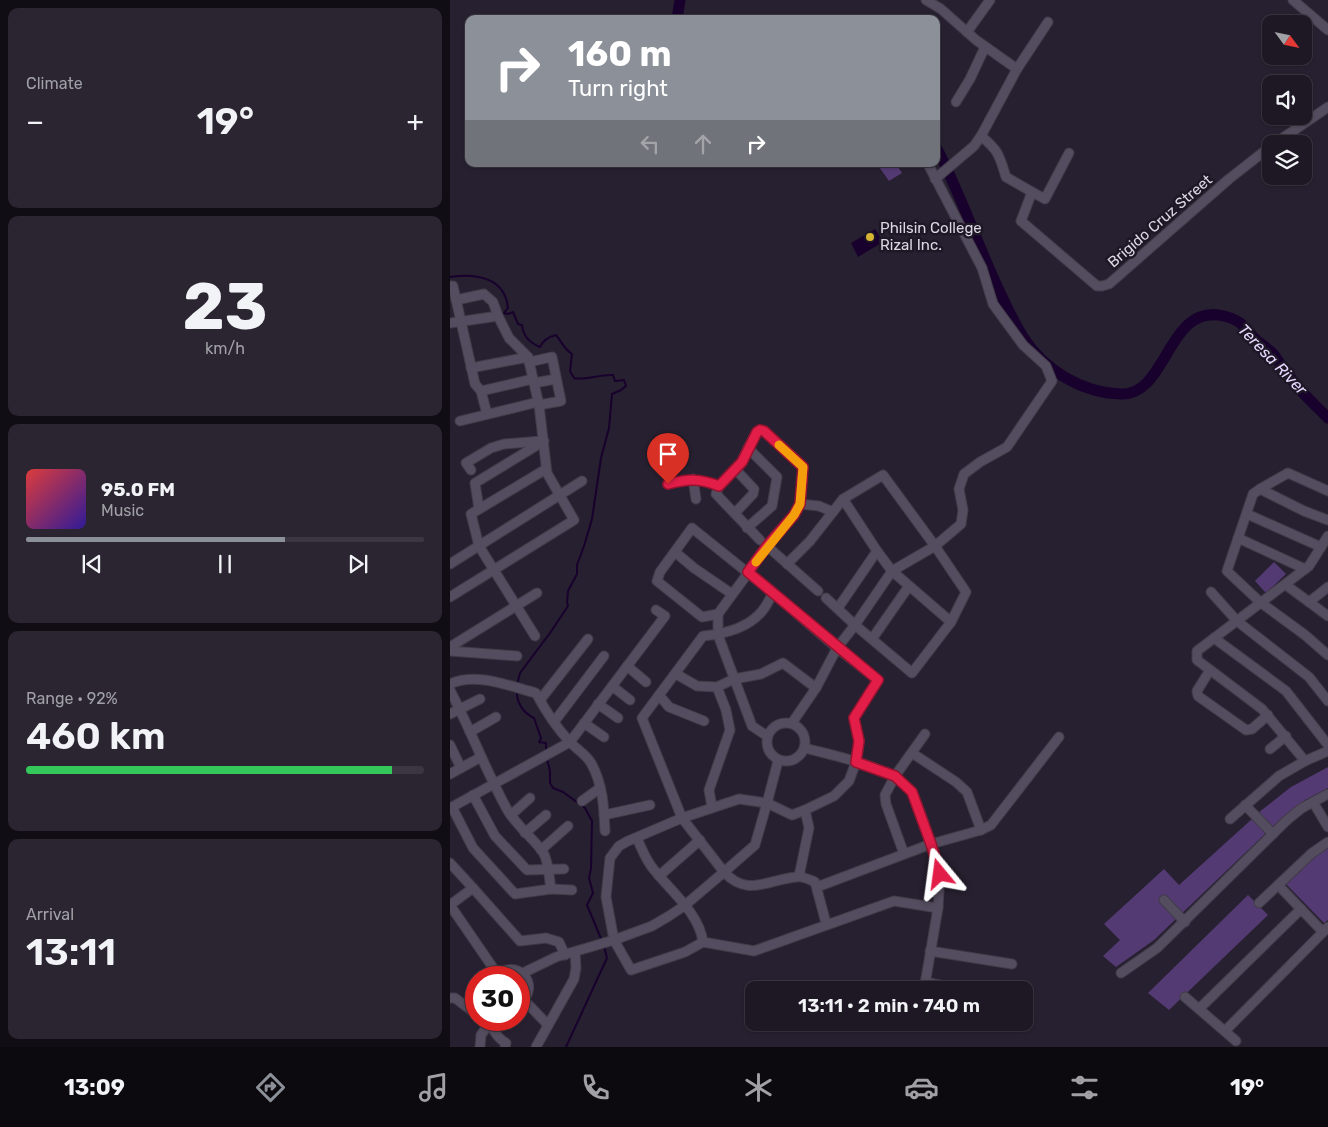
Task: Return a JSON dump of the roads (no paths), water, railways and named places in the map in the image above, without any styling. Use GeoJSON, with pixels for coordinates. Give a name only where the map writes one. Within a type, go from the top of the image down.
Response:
{"type":"FeatureCollection","features":[{"type":"Feature","properties":{"kind":"street"},"geometry":{"type":"LineString","coordinates":[[926,0],[941,9],[985,47],[1016,68]]}},
{"type":"Feature","properties":{"kind":"street"},"geometry":{"type":"LineString","coordinates":[[967,32],[990,0]]}},
{"type":"Feature","properties":{"kind":"street"},"geometry":{"type":"LineString","coordinates":[[1294,0],[1328,30]]}},
{"type":"Feature","properties":{"kind":"street"},"geometry":{"type":"LineString","coordinates":[[938,176],[974,146],[1016,68],[1048,22]]}},
{"type":"Feature","properties":{"kind":"street"},"geometry":{"type":"LineString","coordinates":[[956,102],[970,79],[985,47]]}},
{"type":"Feature","properties":{"kind":"street","name":"Brigido Cruz Street"},"geometry":{"type":"LineString","coordinates":[[1287,135],[1328,107]]}},
{"type":"Feature","properties":{"kind":"street"},"geometry":{"type":"LineString","coordinates":[[981,136],[998,152],[1006,177],[1045,199],[1070,153]]}},
{"type":"Feature","properties":{"kind":"street","name":"Brigido Cruz Street"},"geometry":{"type":"LineString","coordinates":[[1032,192],[1021,220],[1094,283],[1102,286],[1109,284],[1229,179],[1262,154]]}},
{"type":"Feature","properties":{"kind":"street"},"geometry":{"type":"LineString","coordinates":[[792,723],[816,688],[837,648],[892,572],[935,546],[960,524],[963,510],[959,489],[964,474],[980,462],[1008,447],[1052,381],[1046,366],[1023,345],[993,304],[982,268],[938,176],[930,167]]}},
{"type":"Feature","properties":{"kind":"street"},"geometry":{"type":"LineString","coordinates":[[450,286],[453,286],[475,384],[480,390],[487,414]]}},
{"type":"Feature","properties":{"kind":"street"},"geometry":{"type":"LineString","coordinates":[[450,597],[574,520],[546,469],[539,403],[529,359],[509,338],[498,316],[494,302],[484,294],[456,300]]}},
{"type":"Feature","properties":{"kind":"street"},"geometry":{"type":"LineString","coordinates":[[450,323],[498,316]]}},
{"type":"Feature","properties":{"kind":"street"},"geometry":{"type":"LineString","coordinates":[[460,421],[539,403],[561,401],[552,357],[471,368]]}},
{"type":"Feature","properties":{"kind":"street"},"geometry":{"type":"LineString","coordinates":[[480,390],[556,379]]}},
{"type":"Feature","properties":{"kind":"street"},"geometry":{"type":"LineString","coordinates":[[767,736],[752,726],[718,635],[718,614],[748,572],[764,543],[794,515],[800,504],[803,467],[764,431],[760,430],[748,448],[742,462],[719,486],[716,494],[747,528],[764,543],[787,564],[818,591]]}},
{"type":"Feature","properties":{"kind":"street"},"geometry":{"type":"LineString","coordinates":[[470,470],[466,463],[491,448],[504,444],[544,441]]}},
{"type":"Feature","properties":{"kind":"street"},"geometry":{"type":"LineString","coordinates":[[479,510],[475,483],[544,441]]}},
{"type":"Feature","properties":{"kind":"street"},"geometry":{"type":"LineString","coordinates":[[747,528],[772,506],[777,477],[748,448]]}},
{"type":"Feature","properties":{"kind":"street"},"geometry":{"type":"LineString","coordinates":[[535,636],[479,546],[471,514],[546,469]]}},
{"type":"Feature","properties":{"kind":"street"},"geometry":{"type":"LineString","coordinates":[[735,470],[754,489],[753,494],[735,513]]}},
{"type":"Feature","properties":{"kind":"street"},"geometry":{"type":"LineString","coordinates":[[1328,491],[1288,473],[1253,494],[1227,570],[1260,602],[1306,635],[1328,655]]}},
{"type":"Feature","properties":{"kind":"street"},"geometry":{"type":"LineString","coordinates":[[787,564],[810,541],[844,499],[883,475],[966,592],[950,622],[912,673],[854,625],[826,598]]}},
{"type":"Feature","properties":{"kind":"street"},"geometry":{"type":"LineString","coordinates":[[668,484],[693,479],[704,480],[719,486]]}},
{"type":"Feature","properties":{"kind":"street"},"geometry":{"type":"LineString","coordinates":[[693,479],[696,499]]}},
{"type":"Feature","properties":{"kind":"street"},"geometry":{"type":"LineString","coordinates":[[450,564],[582,481]]}},
{"type":"Feature","properties":{"kind":"street"},"geometry":{"type":"LineString","coordinates":[[1260,489],[1304,511],[1328,520]]}},
{"type":"Feature","properties":{"kind":"street"},"geometry":{"type":"LineString","coordinates":[[844,499],[892,572],[950,622]]}},
{"type":"Feature","properties":{"kind":"street"},"geometry":{"type":"LineString","coordinates":[[800,504],[819,506],[833,512]]}},
{"type":"Feature","properties":{"kind":"street"},"geometry":{"type":"LineString","coordinates":[[1247,514],[1321,547]]}},
{"type":"Feature","properties":{"kind":"street"},"geometry":{"type":"LineString","coordinates":[[718,614],[702,617],[657,582],[660,572],[692,528],[878,680],[854,718],[859,741],[856,762],[849,780],[834,796],[792,815],[768,803],[739,799],[682,818],[619,846],[610,858],[606,898],[611,941],[631,970],[685,952],[703,942],[754,951],[894,900],[938,908]]}},
{"type":"Feature","properties":{"kind":"street"},"geometry":{"type":"LineString","coordinates":[[1305,761],[1262,708],[1197,660],[1197,651],[1305,569],[1328,536]]}},
{"type":"Feature","properties":{"kind":"street"},"geometry":{"type":"LineString","coordinates":[[1238,538],[1305,569]]}},
{"type":"Feature","properties":{"kind":"street"},"geometry":{"type":"LineString","coordinates":[[838,608],[877,551]]}},
{"type":"Feature","properties":{"kind":"street"},"geometry":{"type":"LineString","coordinates":[[675,552],[694,568],[732,594]]}},
{"type":"Feature","properties":{"kind":"street"},"geometry":{"type":"LineString","coordinates":[[1286,584],[1328,616]]}},
{"type":"Feature","properties":{"kind":"street"},"geometry":{"type":"LineString","coordinates":[[872,639],[909,586]]}},
{"type":"Feature","properties":{"kind":"street"},"geometry":{"type":"LineString","coordinates":[[1309,602],[1328,587]]}},
{"type":"Feature","properties":{"kind":"street"},"geometry":{"type":"LineString","coordinates":[[1212,592],[1237,620],[1309,677],[1328,701]]}},
{"type":"Feature","properties":{"kind":"street"},"geometry":{"type":"LineString","coordinates":[[450,647],[538,593]]}},
{"type":"Feature","properties":{"kind":"street"},"geometry":{"type":"LineString","coordinates":[[773,593],[763,610],[746,625],[718,635],[703,636],[642,718],[682,818],[724,872],[733,881],[743,885],[754,885],[799,876],[815,882],[826,924]]}},
{"type":"Feature","properties":{"kind":"street"},"geometry":{"type":"LineString","coordinates":[[572,890],[515,894],[473,848],[452,807],[570,742],[627,666],[668,619],[656,610]]}},
{"type":"Feature","properties":{"kind":"street"},"geometry":{"type":"LineString","coordinates":[[1214,638],[1286,691],[1328,745]]}},
{"type":"Feature","properties":{"kind":"street"},"geometry":{"type":"LineString","coordinates":[[538,696],[588,639]]}},
{"type":"Feature","properties":{"kind":"street"},"geometry":{"type":"LineString","coordinates":[[450,651],[517,656]]}},
{"type":"Feature","properties":{"kind":"street"},"geometry":{"type":"LineString","coordinates":[[554,722],[604,656]]}},
{"type":"Feature","properties":{"kind":"street"},"geometry":{"type":"LineString","coordinates":[[676,674],[697,686],[717,687],[734,679],[761,674],[783,663],[816,688]]}},
{"type":"Feature","properties":{"kind":"street"},"geometry":{"type":"LineString","coordinates":[[627,666],[646,682]]}},
{"type":"Feature","properties":{"kind":"street"},"geometry":{"type":"LineString","coordinates":[[1210,670],[1197,691],[1198,696],[1246,730],[1252,729],[1268,715]]}},
{"type":"Feature","properties":{"kind":"street"},"geometry":{"type":"LineString","coordinates":[[450,684],[469,678],[501,684],[538,696],[554,722],[570,742],[592,764],[603,795],[605,831]]}},
{"type":"Feature","properties":{"kind":"street"},"geometry":{"type":"LineString","coordinates":[[612,686],[630,700]]}},
{"type":"Feature","properties":{"kind":"street"},"geometry":{"type":"LineString","coordinates":[[712,807],[709,790],[730,730],[726,710],[717,687]]}},
{"type":"Feature","properties":{"kind":"street"},"geometry":{"type":"LineString","coordinates":[[450,690],[494,784],[511,815],[544,853],[551,890]]}},
{"type":"Feature","properties":{"kind":"street"},"geometry":{"type":"LineString","coordinates":[[659,695],[669,707],[704,721]]}},
{"type":"Feature","properties":{"kind":"street"},"geometry":{"type":"LineString","coordinates":[[450,714],[480,699]]}},
{"type":"Feature","properties":{"kind":"street"},"geometry":{"type":"LineString","coordinates":[[598,704],[618,718]]}},
{"type":"Feature","properties":{"kind":"street"},"geometry":{"type":"LineString","coordinates":[[470,732],[496,717]]}},
{"type":"Feature","properties":{"kind":"street"},"geometry":{"type":"LineString","coordinates":[[782,722],[792,723],[801,729],[805,738],[806,748],[799,757],[788,762],[778,761],[771,755],[767,746],[767,736],[774,727],[782,722]]}},
{"type":"Feature","properties":{"kind":"street"},"geometry":{"type":"LineString","coordinates":[[584,723],[604,737]]}},
{"type":"Feature","properties":{"kind":"street"},"geometry":{"type":"LineString","coordinates":[[904,854],[886,804],[885,795],[895,776],[925,734]]}},
{"type":"Feature","properties":{"kind":"street"},"geometry":{"type":"LineString","coordinates":[[1270,749],[1286,736]]}},
{"type":"Feature","properties":{"kind":"street"},"geometry":{"type":"LineString","coordinates":[[817,887],[931,844],[981,830],[991,825],[1060,737]]}},
{"type":"Feature","properties":{"kind":"street"},"geometry":{"type":"LineString","coordinates":[[450,744],[461,768]]}},
{"type":"Feature","properties":{"kind":"street"},"geometry":{"type":"LineString","coordinates":[[806,748],[856,762],[895,776],[912,792],[940,874],[938,908],[925,981]]}},
{"type":"Feature","properties":{"kind":"street"},"geometry":{"type":"LineString","coordinates":[[1230,819],[1279,776],[1328,750]]}},
{"type":"Feature","properties":{"kind":"street"},"geometry":{"type":"LineString","coordinates":[[912,753],[956,782],[967,792],[981,830]]}},
{"type":"Feature","properties":{"kind":"street"},"geometry":{"type":"LineString","coordinates":[[450,774],[481,757]]}},
{"type":"Feature","properties":{"kind":"street"},"geometry":{"type":"LineString","coordinates":[[530,970],[556,957],[611,941],[652,926],[684,906],[755,845],[778,761]]}},
{"type":"Feature","properties":{"kind":"street"},"geometry":{"type":"LineString","coordinates":[[582,801],[600,788]]}},
{"type":"Feature","properties":{"kind":"street"},"geometry":{"type":"LineString","coordinates":[[1121,973],[1157,948],[1287,820],[1312,802],[1328,794]]}},
{"type":"Feature","properties":{"kind":"street"},"geometry":{"type":"LineString","coordinates":[[473,795],[495,836],[526,870],[564,868]]}},
{"type":"Feature","properties":{"kind":"street"},"geometry":{"type":"LineString","coordinates":[[511,815],[530,798]]}},
{"type":"Feature","properties":{"kind":"street"},"geometry":{"type":"LineString","coordinates":[[1312,802],[1328,827]]}},
{"type":"Feature","properties":{"kind":"street"},"geometry":{"type":"LineString","coordinates":[[604,815],[650,805]]}},
{"type":"Feature","properties":{"kind":"street"},"geometry":{"type":"LineString","coordinates":[[1245,805],[1273,834]]}},
{"type":"Feature","properties":{"kind":"street"},"geometry":{"type":"LineString","coordinates":[[799,876],[809,828],[806,810]]}},
{"type":"Feature","properties":{"kind":"street"},"geometry":{"type":"LineString","coordinates":[[526,834],[546,815]]}},
{"type":"Feature","properties":{"kind":"street"},"geometry":{"type":"LineString","coordinates":[[541,850],[568,826]]}},
{"type":"Feature","properties":{"kind":"street"},"geometry":{"type":"LineString","coordinates":[[637,838],[644,855],[659,876],[696,920],[702,931],[703,942]]}},
{"type":"Feature","properties":{"kind":"street"},"geometry":{"type":"LineString","coordinates":[[659,876],[700,840]]}},
{"type":"Feature","properties":{"kind":"street"},"geometry":{"type":"LineString","coordinates":[[1259,903],[1312,853],[1328,842]]}},
{"type":"Feature","properties":{"kind":"street"},"geometry":{"type":"LineString","coordinates":[[450,863],[520,940],[546,938],[559,942],[565,955]]}},
{"type":"Feature","properties":{"kind":"street"},"geometry":{"type":"LineString","coordinates":[[1225,1031],[1326,929],[1301,909],[1278,885]]}},
{"type":"Feature","properties":{"kind":"street"},"geometry":{"type":"LineString","coordinates":[[473,888],[450,905],[490,966]]}},
{"type":"Feature","properties":{"kind":"street"},"geometry":{"type":"LineString","coordinates":[[1164,900],[1185,922]]}},
{"type":"Feature","properties":{"kind":"street"},"geometry":{"type":"LineString","coordinates":[[1199,1009],[1301,909]]}},
{"type":"Feature","properties":{"kind":"street"},"geometry":{"type":"LineString","coordinates":[[930,951],[1012,964]]}},
{"type":"Feature","properties":{"kind":"street"},"geometry":{"type":"LineString","coordinates":[[536,1047],[574,978],[576,968],[575,952]]}},
{"type":"Feature","properties":{"kind":"street"},"geometry":{"type":"LineString","coordinates":[[1185,997],[1236,1041]]}},
{"type":"Feature","properties":{"kind":"street"},"geometry":{"type":"LineString","coordinates":[[450,998],[455,998],[465,1006]]}},
{"type":"Feature","properties":{"kind":"street"},"geometry":{"type":"LineString","coordinates":[[530,1010],[548,1025]]}},
{"type":"Feature","properties":{"kind":"street"},"geometry":{"type":"LineString","coordinates":[[480,1047],[483,1031]]}},
{"type":"Feature","properties":{"kind":"street"},"geometry":{"type":"LineString","coordinates":[[494,1031],[498,1039],[506,1043],[505,1047]]}},
{"type":"Feature","properties":{"kind":"waterway","name":"Teresa River"},"geometry":{"type":"LineString","coordinates":[[678,15],[680,0]]}},
{"type":"Feature","properties":{"kind":"waterway","name":"Teresa River"},"geometry":{"type":"LineString","coordinates":[[940,155],[1012,318],[1032,349],[1053,369],[1078,384],[1106,393],[1121,394],[1137,391],[1149,381],[1179,335],[1190,323],[1205,315],[1224,316],[1243,325],[1256,340],[1272,353],[1296,385],[1328,418]]}},
{"type":"Feature","properties":{"kind":"waterway"},"geometry":{"type":"LineString","coordinates":[[450,277],[479,277],[495,284],[506,298],[508,308],[504,313],[513,312],[518,324],[522,325],[525,336],[530,341],[540,347],[546,339],[556,335],[572,354],[570,371],[574,378],[582,379],[613,375],[615,381],[624,380],[626,386],[612,394],[609,428],[601,458],[592,519],[577,565],[577,574],[568,591],[568,606],[520,673],[517,685]]}},
{"type":"Feature","properties":{"kind":"waterway"},"geometry":{"type":"LineString","coordinates":[[517,690],[521,707],[534,718],[541,738],[539,742],[546,743],[546,752]]}},
{"type":"Feature","properties":{"kind":"waterway"},"geometry":{"type":"LineString","coordinates":[[547,759],[550,783],[553,788],[563,792],[585,808],[592,821],[589,878],[593,893],[587,905],[602,941]]}},
{"type":"Feature","properties":{"kind":"waterway"},"geometry":{"type":"LineString","coordinates":[[566,1047],[607,958],[604,946]]}},
{"type":"Feature","properties":{"kind":"place","name":"Philsin College Rizal Inc."},"geometry":{"type":"Point","coordinates":[870,237]}}]}
